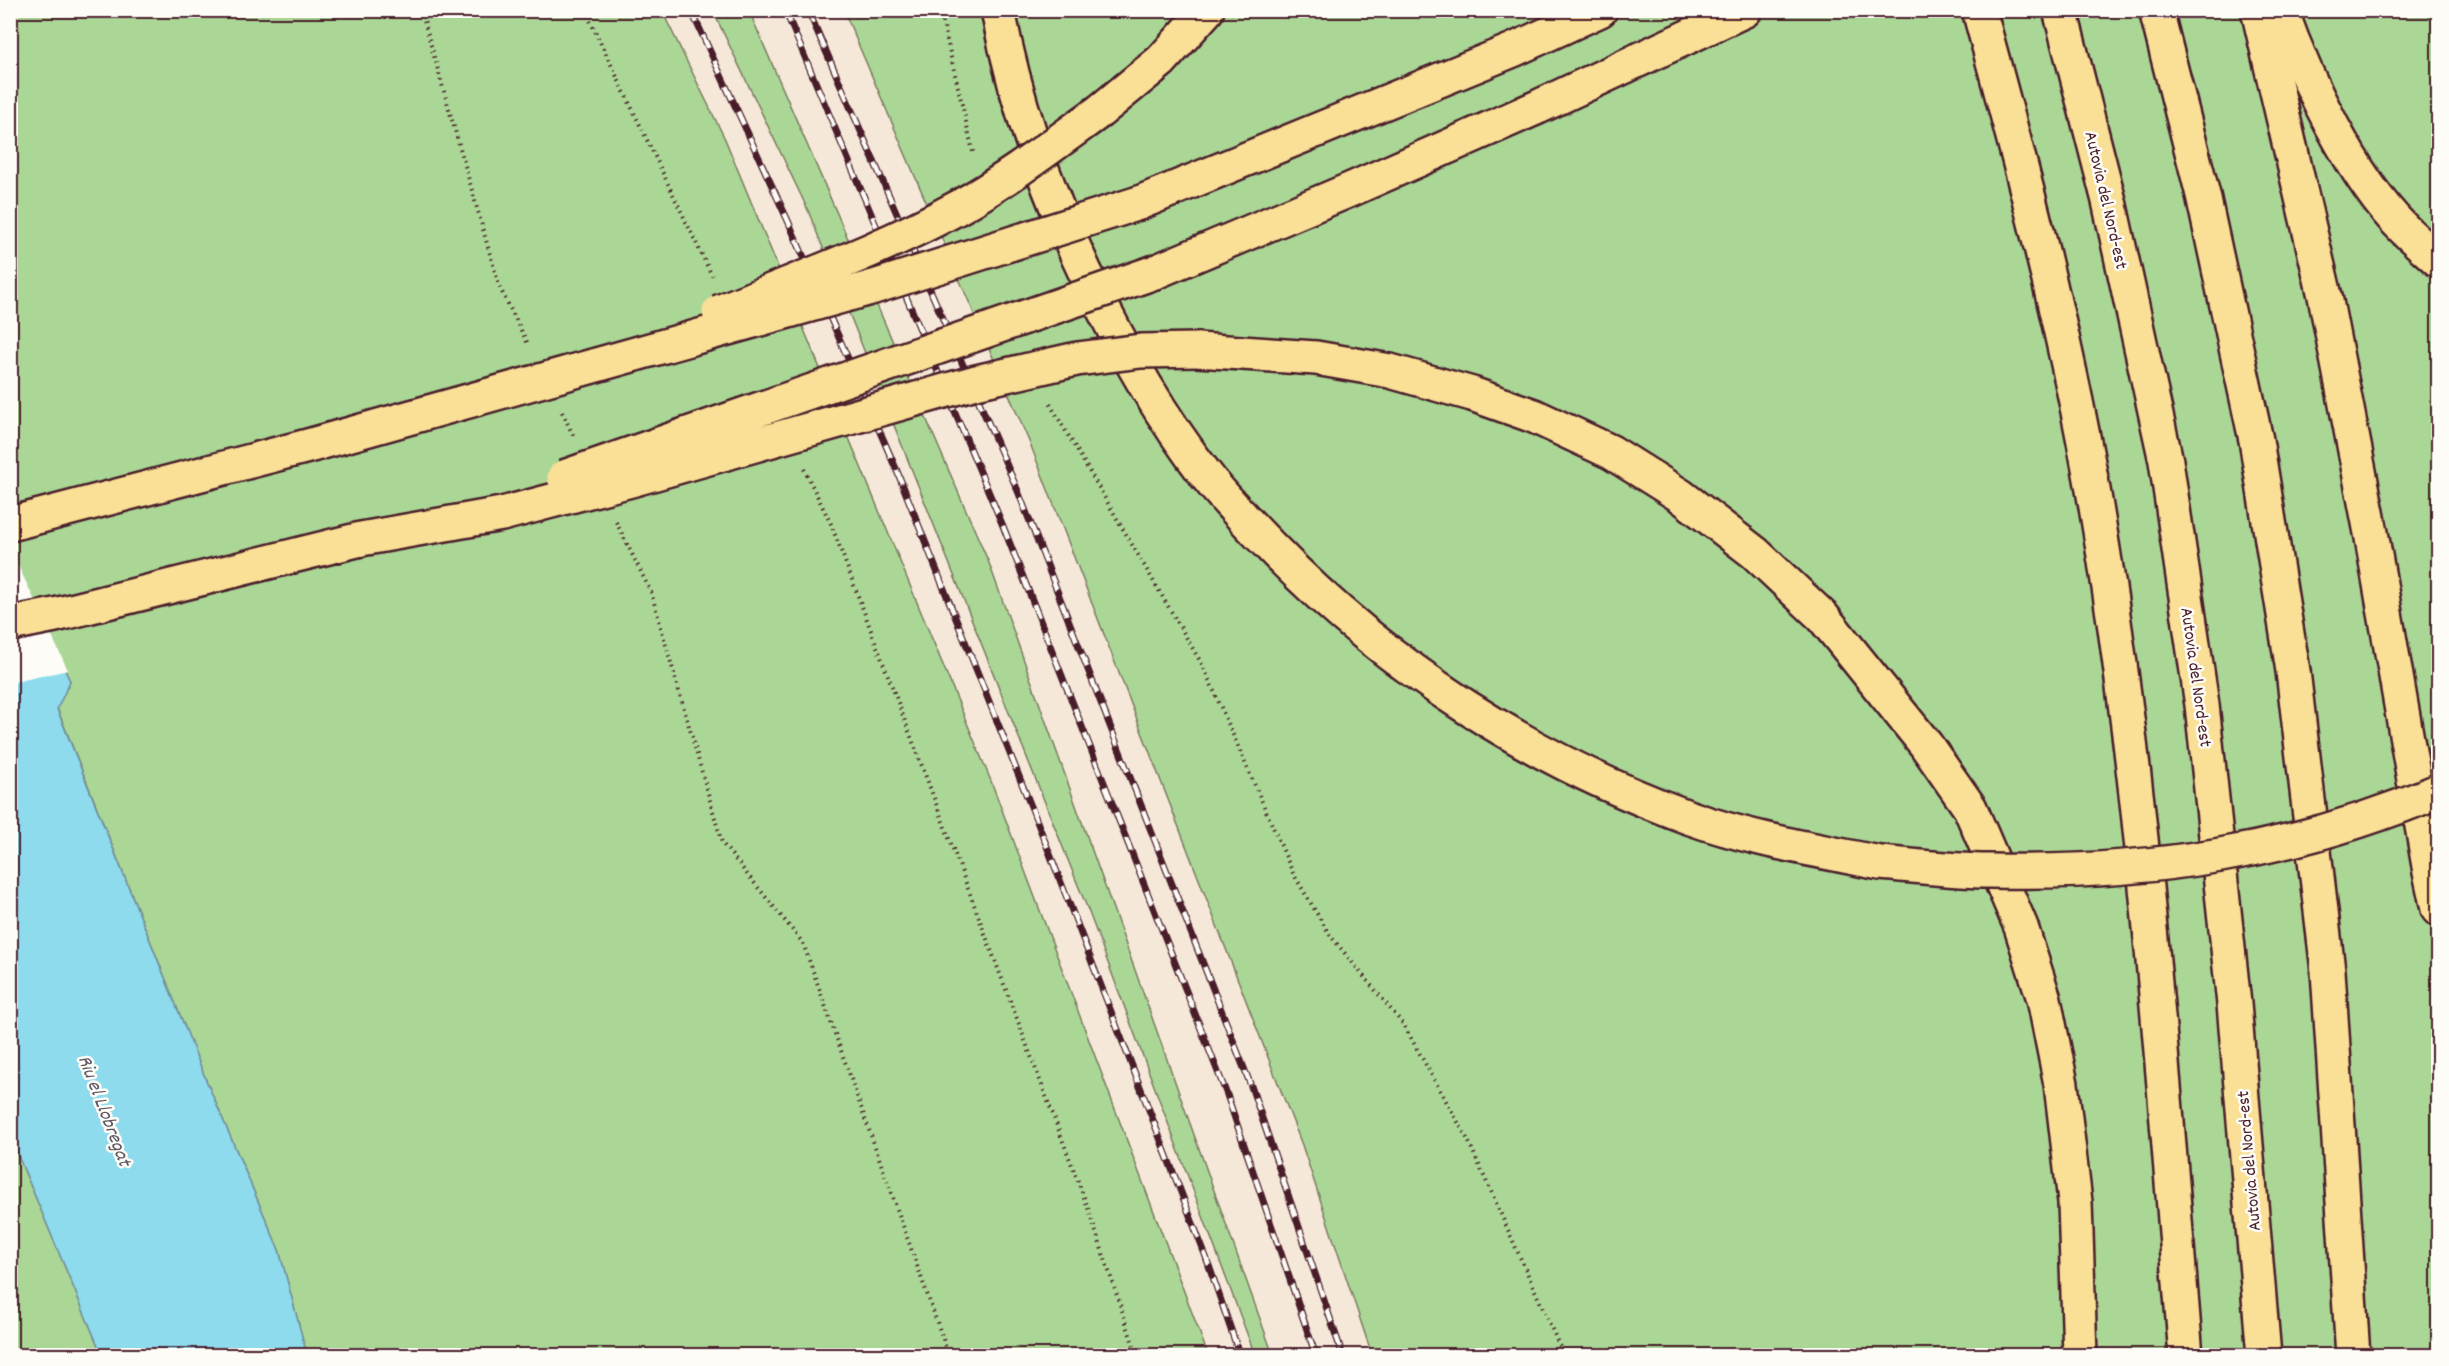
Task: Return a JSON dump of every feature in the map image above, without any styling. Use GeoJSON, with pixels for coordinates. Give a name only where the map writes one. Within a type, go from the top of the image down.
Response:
{"type":"FeatureCollection","features":[{"type":"Feature","properties":{"kind":"highway"},"geometry":{"type":"LineString","coordinates":[[998,10],[1006,50],[1028,129],[1060,218],[1099,301],[1146,388],[1207,477],[1292,568],[1370,640],[1453,698],[1528,744],[1608,783],[1689,818],[1783,844],[1880,863],[1987,872],[2099,871],[2196,860],[2303,839],[2402,806],[2439,790]]}},
{"type":"Feature","properties":{"kind":"highway"},"geometry":{"type":"LineString","coordinates":[[587,367],[893,239],[957,208],[1023,167],[1100,111],[1161,61],[1207,10]]}},
{"type":"Feature","properties":{"kind":"highway"},"geometry":{"type":"LineString","coordinates":[[10,524],[308,446],[874,287],[1139,203],[1491,60],[1600,10]]}},
{"type":"Feature","properties":{"kind":"highway"},"geometry":{"type":"LineString","coordinates":[[10,624],[55,615],[361,539],[568,476],[1155,272],[1538,108],[1745,10]]}},
{"type":"Feature","properties":{"kind":"highway"},"geometry":{"type":"LineString","coordinates":[[1980,10],[2036,220],[2092,483],[2127,717],[2158,1014],[2186,1356]]}},
{"type":"Feature","properties":{"kind":"highway","name":"Autovia del Nord-est"},"geometry":{"type":"LineString","coordinates":[[2060,10],[2109,201],[2166,461],[2204,728],[2234,1004],[2264,1356]]}},
{"type":"Feature","properties":{"kind":"highway"},"geometry":{"type":"LineString","coordinates":[[2156,10],[2203,195],[2256,440],[2293,671],[2328,971],[2353,1356]]}},
{"type":"Feature","properties":{"kind":"highway"},"geometry":{"type":"LineString","coordinates":[[2258,10],[2325,296],[2372,538],[2430,872],[2439,909]]}},
{"type":"Feature","properties":{"kind":"highway"},"geometry":{"type":"LineString","coordinates":[[2280,10],[2291,40],[2326,114],[2366,182],[2403,228],[2439,260]]}},
{"type":"Feature","properties":{"kind":"highway"},"geometry":{"type":"LineString","coordinates":[[361,539],[502,514],[654,474],[976,382],[1077,359],[1141,351],[1197,350],[1316,358],[1390,371],[1472,394],[1534,416],[1611,452],[1681,496],[1755,553],[1823,617],[1926,745],[1970,808],[2020,927],[2044,999],[2061,1084],[2075,1202],[2080,1356]]}},
{"type":"Feature","properties":{"kind":"path"},"geometry":{"type":"LineString","coordinates":[[421,10],[499,286],[531,349]]}},
{"type":"Feature","properties":{"kind":"path"},"geometry":{"type":"LineString","coordinates":[[585,10],[713,278]]}},
{"type":"Feature","properties":{"kind":"path"},"geometry":{"type":"LineString","coordinates":[[940,10],[976,165]]}},
{"type":"Feature","properties":{"kind":"path"},"geometry":{"type":"LineString","coordinates":[[1047,399],[1203,666],[1293,873],[1329,934],[1403,1024],[1468,1140],[1564,1356]]}},
{"type":"Feature","properties":{"kind":"path"},"geometry":{"type":"LineString","coordinates":[[557,402],[578,444]]}},
{"type":"Feature","properties":{"kind":"path"},"geometry":{"type":"LineString","coordinates":[[800,460],[835,535],[1088,1208],[1137,1356]]}},
{"type":"Feature","properties":{"kind":"path"},"geometry":{"type":"LineString","coordinates":[[614,518],[651,592],[722,843],[803,943],[950,1356]]}},
{"type":"Feature","properties":{"kind":"shaded area"},"geometry":{"type":"Polygon","coordinates":[[[662,11],[713,11],[807,208],[1090,915],[1255,1355],[1208,1355],[991,781],[725,139],[662,11]]]}},
{"type":"Feature","properties":{"kind":"shaded area"},"geometry":{"type":"Polygon","coordinates":[[[749,11],[844,11],[852,27],[1031,446],[1302,1145],[1372,1355],[1273,1355],[989,563],[749,11]]]}},
{"type":"Feature","properties":{"kind":"green space"},"geometry":{"type":"Polygon","coordinates":[[[11,11],[662,11],[725,139],[991,781],[1208,1355],[307,1355],[279,1250],[206,1080],[57,708],[70,681],[11,556],[11,11]]]}},
{"type":"Feature","properties":{"kind":"green space"},"geometry":{"type":"Polygon","coordinates":[[[713,11],[749,11],[989,563],[1273,1355],[1255,1355],[1090,915],[807,208],[713,11]]]}},
{"type":"Feature","properties":{"kind":"green space"},"geometry":{"type":"Polygon","coordinates":[[[844,11],[2438,11],[2438,1355],[1372,1355],[1302,1145],[1031,446],[844,11]]]}},
{"type":"Feature","properties":{"kind":"green space"},"geometry":{"type":"Polygon","coordinates":[[[11,1139],[102,1355],[11,1355],[11,1139]]]}},
{"type":"Feature","properties":{"kind":"water","name":"Riu el Llobregat"},"geometry":{"type":"Polygon","coordinates":[[[10,556],[70,681],[57,709],[206,1080],[279,1250],[307,1355],[102,1355],[11,1139],[10,556]]]}},
{"type":"Feature","properties":{"kind":"pier"},"geometry":{"type":"Polygon","coordinates":[[[11,553],[13,555],[68,670],[10,683],[11,553]]]}},
{"type":"Feature","properties":{"kind":"railway"},"geometry":{"type":"LineString","coordinates":[[691,10],[789,223],[897,471],[1050,854],[1206,1257],[1240,1356]]}},
{"type":"Feature","properties":{"kind":"railway"},"geometry":{"type":"LineString","coordinates":[[785,10],[1003,526],[1227,1095],[1316,1356]]}},
{"type":"Feature","properties":{"kind":"railway"},"geometry":{"type":"LineString","coordinates":[[808,10],[1018,491],[1251,1086],[1343,1356]]}}]}
